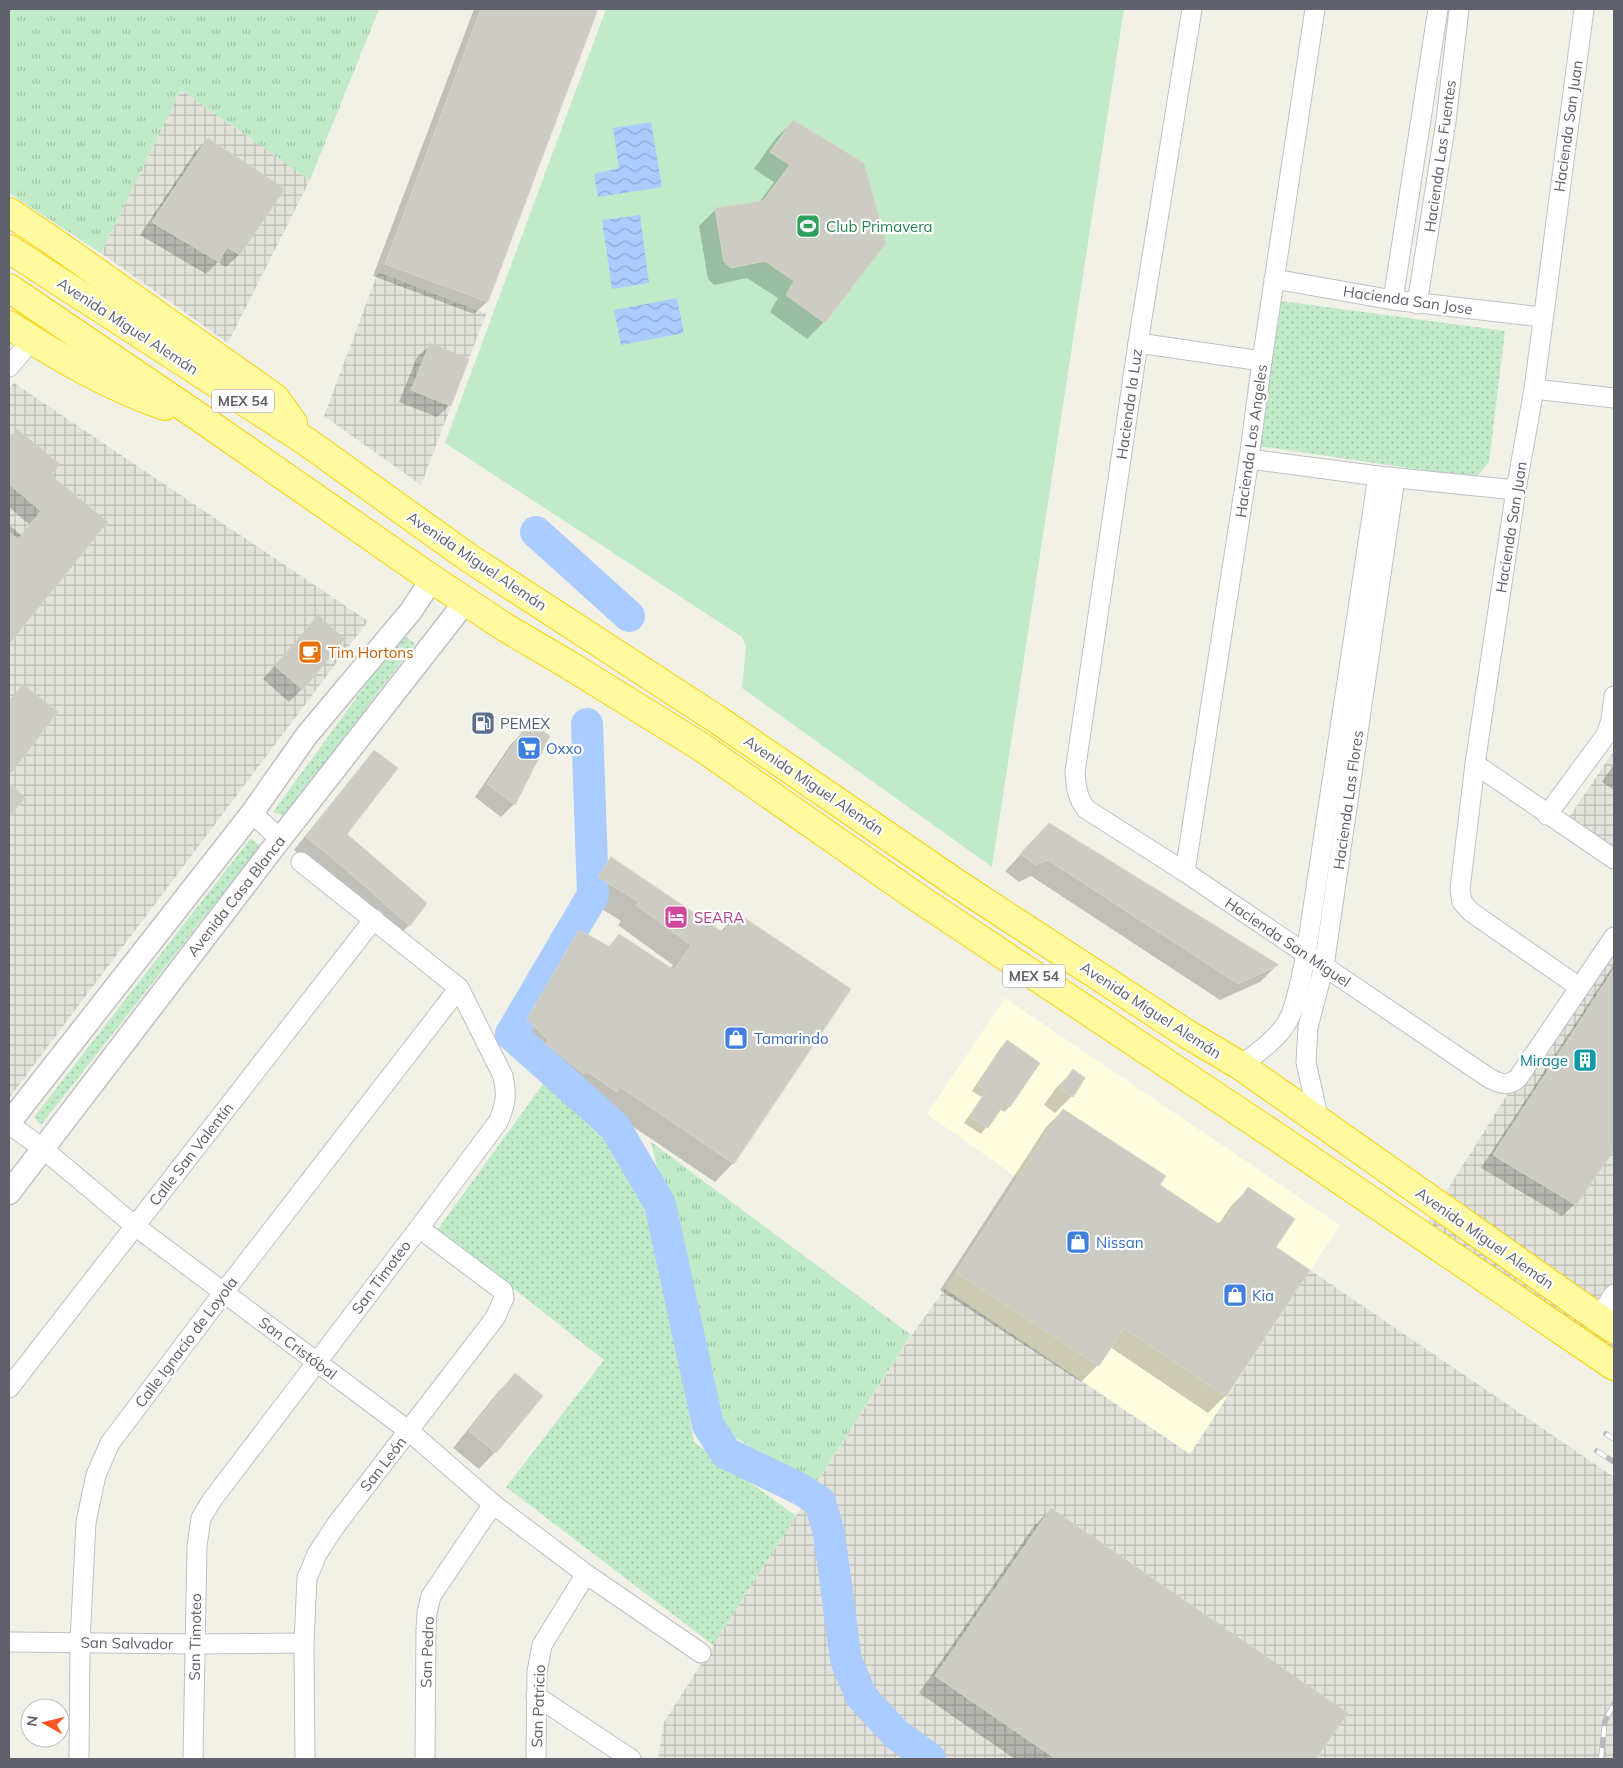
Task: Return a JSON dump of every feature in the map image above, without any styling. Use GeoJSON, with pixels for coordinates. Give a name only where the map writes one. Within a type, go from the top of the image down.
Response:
{"type":"FeatureCollection","features":[{"type":"Feature","properties":{"kind":"highway"},"geometry":{"type":"LineString","coordinates":[[9,212],[275,398],[307,442]]}},
{"type":"Feature","properties":{"kind":"highway","name":"Avenida Miguel Alemán"},"geometry":{"type":"LineString","coordinates":[[11,250],[307,442],[468,558],[718,720],[972,894],[1187,1034],[1241,1066],[1606,1323]]}},
{"type":"Feature","properties":{"kind":"highway","name":"MEX 54"},"geometry":{"type":"LineString","coordinates":[[9,288],[432,579],[506,628],[702,748],[918,898],[1614,1366]]}},
{"type":"Feature","properties":{"kind":"highway"},"geometry":{"type":"LineString","coordinates":[[9,325],[97,378],[135,396],[199,417]]}},
{"type":"Feature","properties":{"kind":"street","name":"Hacienda la Luz"},"geometry":{"type":"LineString","coordinates":[[1080,800],[1076,789],[1076,772],[1138,343],[1192,9]]}},
{"type":"Feature","properties":{"kind":"street","name":"Hacienda Los Angeles"},"geometry":{"type":"LineString","coordinates":[[1185,872],[1249,459],[1315,9]]}},
{"type":"Feature","properties":{"kind":"street","name":"Hacienda Las Fuentes"},"geometry":{"type":"LineString","coordinates":[[1393,300],[1438,9]]}},
{"type":"Feature","properties":{"kind":"street","name":"Hacienda Las Fuentes"},"geometry":{"type":"LineString","coordinates":[[1417,304],[1446,121],[1460,9]]}},
{"type":"Feature","properties":{"kind":"street","name":"Hacienda San Juan"},"geometry":{"type":"LineString","coordinates":[[1579,987],[1471,912],[1462,902],[1460,889],[1475,764],[1516,490],[1534,389],[1584,9]]}},
{"type":"Feature","properties":{"kind":"street"},"geometry":{"type":"LineString","coordinates":[[1421,117],[1446,121]]}},
{"type":"Feature","properties":{"kind":"street","name":"Hacienda San Jose"},"geometry":{"type":"LineString","coordinates":[[1274,279],[1417,304],[1542,317]]}},
{"type":"Feature","properties":{"kind":"street"},"geometry":{"type":"LineString","coordinates":[[9,366],[32,340]]}},
{"type":"Feature","properties":{"kind":"street"},"geometry":{"type":"LineString","coordinates":[[1138,343],[1262,361]]}},
{"type":"Feature","properties":{"kind":"street"},"geometry":{"type":"LineString","coordinates":[[1534,389],[1614,398]]}},
{"type":"Feature","properties":{"kind":"street"},"geometry":{"type":"LineString","coordinates":[[1249,459],[1386,477],[1516,490]]}},
{"type":"Feature","properties":{"kind":"street","name":"Hacienda Las Flores"},"geometry":{"type":"LineString","coordinates":[[1241,1066],[1274,1038],[1287,1023],[1295,1000],[1306,954],[1386,477]]}},
{"type":"Feature","properties":{"kind":"street","name":"Hacienda Las Flores"},"geometry":{"type":"LineString","coordinates":[[1319,1121],[1306,1062],[1308,1027],[1324,966],[1386,477]]}},
{"type":"Feature","properties":{"kind":"street"},"geometry":{"type":"LineString","coordinates":[[9,1123],[252,813],[307,736],[411,612],[432,579]]}},
{"type":"Feature","properties":{"kind":"street","name":"Avenida Casa Blanca"},"geometry":{"type":"LineString","coordinates":[[9,1192],[280,839],[466,601]]}},
{"type":"Feature","properties":{"kind":"street"},"geometry":{"type":"LineString","coordinates":[[1547,815],[1606,735],[1611,720],[1614,696]]}},
{"type":"Feature","properties":{"kind":"street"},"geometry":{"type":"LineString","coordinates":[[1475,764],[1614,859]]}},
{"type":"Feature","properties":{"kind":"street","name":"Hacienda San Miguel"},"geometry":{"type":"LineString","coordinates":[[1080,800],[1086,809],[1185,872],[1497,1082],[1513,1083],[1518,1078],[1579,987]]}},
{"type":"Feature","properties":{"kind":"street"},"geometry":{"type":"LineString","coordinates":[[252,813],[280,839]]}},
{"type":"Feature","properties":{"kind":"street","name":"San Timoteo"},"geometry":{"type":"LineString","coordinates":[[193,1759],[196,1546],[201,1518],[212,1500],[498,1122],[504,1107],[506,1091],[503,1076],[459,988],[301,862]]}},
{"type":"Feature","properties":{"kind":"street","name":"Calle San Valentín"},"geometry":{"type":"LineString","coordinates":[[9,1388],[374,919]]}},
{"type":"Feature","properties":{"kind":"street"},"geometry":{"type":"LineString","coordinates":[[1579,987],[1614,937]]}},
{"type":"Feature","properties":{"kind":"street","name":"Calle Ignacio de Loyola"},"geometry":{"type":"LineString","coordinates":[[79,1759],[80,1642],[86,1522],[96,1475],[110,1443],[459,988]]}},
{"type":"Feature","properties":{"kind":"street","name":"San Cristóbal"},"geometry":{"type":"LineString","coordinates":[[9,1123],[42,1148],[135,1226],[409,1431],[493,1504],[586,1574],[701,1652]]}},
{"type":"Feature","properties":{"kind":"street","name":"San León"},"geometry":{"type":"LineString","coordinates":[[305,1759],[304,1643],[307,1578],[316,1554],[336,1525],[496,1318],[504,1298],[503,1291],[419,1228]]}},
{"type":"Feature","properties":{"kind":"street"},"geometry":{"type":"LineString","coordinates":[[1606,1323],[1614,1294]]}},
{"type":"Feature","properties":{"kind":"street","name":"San Pedro"},"geometry":{"type":"LineString","coordinates":[[425,1759],[426,1630],[431,1596],[493,1504]]}},
{"type":"Feature","properties":{"kind":"street","name":"San Patricio"},"geometry":{"type":"LineString","coordinates":[[536,1759],[537,1672],[542,1645],[586,1574]]}},
{"type":"Feature","properties":{"kind":"street","name":"San Salvador"},"geometry":{"type":"LineString","coordinates":[[9,1642],[304,1643]]}},
{"type":"Feature","properties":{"kind":"street"},"geometry":{"type":"LineString","coordinates":[[536,1696],[631,1759]]}},
{"type":"Feature","properties":{"kind":"shaded area"},"geometry":{"type":"Polygon","coordinates":[[[181,90],[310,180],[228,343],[101,253],[181,90]]]}},
{"type":"Feature","properties":{"kind":"shaded area"},"geometry":{"type":"Polygon","coordinates":[[[378,272],[486,314],[421,485],[324,416],[378,272]]]}},
{"type":"Feature","properties":{"kind":"shaded area"},"geometry":{"type":"Polygon","coordinates":[[[14,383],[368,621],[9,1098],[9,389],[14,383]]]}},
{"type":"Feature","properties":{"kind":"shaded area"},"geometry":{"type":"Polygon","coordinates":[[[1614,751],[1614,849],[1569,817],[1614,751]]]}},
{"type":"Feature","properties":{"kind":"shaded area"},"geometry":{"type":"Polygon","coordinates":[[[1614,925],[1614,1351],[1424,1227],[1614,925]]]}},
{"type":"Feature","properties":{"kind":"shaded area"},"geometry":{"type":"Polygon","coordinates":[[[1005,998],[1340,1225],[1190,1454],[945,1289],[1018,1178],[927,1114],[1005,998]]]}},
{"type":"Feature","properties":{"kind":"shaded area"},"geometry":{"type":"Polygon","coordinates":[[[1310,1270],[1614,1477],[1614,1759],[658,1759],[664,1722],[911,1336],[945,1289],[1190,1454],[1310,1270]]]}},
{"type":"Feature","properties":{"kind":"green space"},"geometry":{"type":"Polygon","coordinates":[[[9,9],[379,9],[310,180],[181,90],[101,253],[9,193],[9,9]]]}},
{"type":"Feature","properties":{"kind":"green space","name":"Club Primavera"},"geometry":{"type":"Polygon","coordinates":[[[606,9],[1124,9],[992,867],[742,688],[746,647],[742,637],[445,443],[606,9]]]}},
{"type":"Feature","properties":{"kind":"green space"},"geometry":{"type":"Polygon","coordinates":[[[1282,301],[1505,331],[1489,462],[1476,478],[1259,446],[1275,309],[1282,301]]]}},
{"type":"Feature","properties":{"kind":"green space"},"geometry":{"type":"Polygon","coordinates":[[[403,634],[415,644],[284,816],[273,812],[403,634]]]}},
{"type":"Feature","properties":{"kind":"green space"},"geometry":{"type":"Polygon","coordinates":[[[251,838],[260,846],[41,1125],[34,1117],[251,838]]]}},
{"type":"Feature","properties":{"kind":"green space"},"geometry":{"type":"Polygon","coordinates":[[[545,1081],[600,1127],[636,1184],[655,1221],[694,1442],[796,1516],[713,1645],[506,1487],[604,1360],[438,1229],[545,1081]]]}},
{"type":"Feature","properties":{"kind":"green space"},"geometry":{"type":"Polygon","coordinates":[[[651,1142],[911,1335],[814,1487],[720,1428],[651,1142]]]}},
{"type":"Feature","properties":{"kind":"water"},"geometry":{"type":"Polygon","coordinates":[[[651,122],[662,187],[598,197],[594,174],[619,168],[613,128],[651,122]]]}},
{"type":"Feature","properties":{"kind":"water"},"geometry":{"type":"Polygon","coordinates":[[[640,215],[649,283],[612,289],[602,220],[640,215]]]}},
{"type":"Feature","properties":{"kind":"water"},"geometry":{"type":"Polygon","coordinates":[[[677,298],[684,333],[621,345],[614,310],[677,298]]]}},
{"type":"Feature","properties":{"kind":"building"},"geometry":{"type":"Polygon","coordinates":[[[481,9],[598,9],[488,302],[385,264],[481,9]]]}},
{"type":"Feature","properties":{"kind":"building"},"geometry":{"type":"Polygon","coordinates":[[[793,120],[864,163],[886,243],[825,323],[786,295],[794,281],[765,261],[731,268],[724,262],[715,208],[763,201],[790,165],[770,152],[793,120]]]}},
{"type":"Feature","properties":{"kind":"building"},"geometry":{"type":"Polygon","coordinates":[[[208,138],[285,189],[240,255],[227,247],[219,262],[152,222],[208,138]]]}},
{"type":"Feature","properties":{"kind":"building"},"geometry":{"type":"Polygon","coordinates":[[[430,343],[469,359],[451,406],[411,390],[430,343]]]}},
{"type":"Feature","properties":{"kind":"building"},"geometry":{"type":"Polygon","coordinates":[[[17,429],[60,464],[51,475],[108,522],[9,644],[9,532],[18,539],[41,511],[9,484],[9,439],[17,429]]]}},
{"type":"Feature","properties":{"kind":"building","name":"Tim Hortons"},"geometry":{"type":"Polygon","coordinates":[[[318,615],[345,639],[303,690],[275,666],[318,615]]]}},
{"type":"Feature","properties":{"kind":"building"},"geometry":{"type":"Polygon","coordinates":[[[23,684],[58,712],[9,776],[9,702],[23,684]]]}},
{"type":"Feature","properties":{"kind":"building"},"geometry":{"type":"Polygon","coordinates":[[[539,728],[550,736],[515,805],[487,784],[523,730],[539,728]]]}},
{"type":"Feature","properties":{"kind":"building"},"geometry":{"type":"Polygon","coordinates":[[[374,750],[398,768],[347,834],[427,903],[410,926],[306,837],[374,750]]]}},
{"type":"Feature","properties":{"kind":"building"},"geometry":{"type":"Polygon","coordinates":[[[9,784],[25,797],[9,818],[9,784]]]}},
{"type":"Feature","properties":{"kind":"building"},"geometry":{"type":"Polygon","coordinates":[[[1049,823],[1279,965],[1238,984],[1048,860],[1036,865],[1020,854],[1049,823]]]}},
{"type":"Feature","properties":{"kind":"building","name":"Tamarindo"},"geometry":{"type":"Polygon","coordinates":[[[611,857],[724,933],[737,913],[851,989],[734,1164],[620,1087],[617,1092],[586,1071],[584,1074],[546,1044],[548,1040],[527,1019],[579,930],[610,947],[619,934],[674,970],[691,945],[636,905],[639,902],[598,877],[611,857]]]}},
{"type":"Feature","properties":{"kind":"building","name":"Mirage"},"geometry":{"type":"Polygon","coordinates":[[[1614,969],[1614,1150],[1576,1205],[1493,1155],[1614,969]]]}},
{"type":"Feature","properties":{"kind":"building"},"geometry":{"type":"Polygon","coordinates":[[[1007,1040],[1040,1063],[1010,1107],[1005,1103],[988,1128],[969,1117],[986,1091],[977,1084],[1007,1040]]]}},
{"type":"Feature","properties":{"kind":"building"},"geometry":{"type":"Polygon","coordinates":[[[1073,1069],[1085,1078],[1073,1097],[1060,1088],[1073,1069]]]}},
{"type":"Feature","properties":{"kind":"building","name":"Nissan"},"geometry":{"type":"Polygon","coordinates":[[[1063,1109],[1166,1176],[1160,1185],[1222,1226],[1248,1187],[1295,1219],[1276,1247],[1310,1270],[1226,1397],[1124,1328],[1099,1366],[956,1272],[1063,1109]]]}},
{"type":"Feature","properties":{"kind":"building"},"geometry":{"type":"Polygon","coordinates":[[[515,1373],[543,1396],[496,1453],[469,1431],[515,1373]]]}},
{"type":"Feature","properties":{"kind":"building"},"geometry":{"type":"Polygon","coordinates":[[[1051,1508],[1348,1713],[1316,1759],[1056,1759],[935,1676],[1051,1508]]]}},
{"type":"Feature","properties":{"kind":"waterway"},"geometry":{"type":"LineString","coordinates":[[536,532],[629,616]]}},
{"type":"Feature","properties":{"kind":"waterway"},"geometry":{"type":"LineString","coordinates":[[587,724],[593,895],[511,1034],[615,1127],[660,1204],[708,1425],[726,1453],[802,1490],[820,1502],[829,1533],[846,1660],[861,1696],[896,1734],[930,1759]]}},
{"type":"Feature","properties":{"kind":"railway"},"geometry":{"type":"LineString","coordinates":[[1606,1434],[1614,1439]]}},
{"type":"Feature","properties":{"kind":"railway"},"geometry":{"type":"LineString","coordinates":[[1597,1451],[1614,1462]]}},
{"type":"Feature","properties":{"kind":"railway"},"geometry":{"type":"LineString","coordinates":[[1601,1759],[1605,1721],[1614,1704]]}},
{"type":"Feature","properties":{"kind":"place","name":"Club Primavera"},"geometry":{"type":"Point","coordinates":[808,226]}},
{"type":"Feature","properties":{"kind":"place","name":"Tim Hortons"},"geometry":{"type":"Point","coordinates":[310,652]}},
{"type":"Feature","properties":{"kind":"place","name":"PEMEX"},"geometry":{"type":"Point","coordinates":[483,723]}},
{"type":"Feature","properties":{"kind":"place","name":"Oxxo"},"geometry":{"type":"Point","coordinates":[529,748]}},
{"type":"Feature","properties":{"kind":"place","name":"SEARA"},"geometry":{"type":"Point","coordinates":[676,917]}},
{"type":"Feature","properties":{"kind":"place","name":"Tamarindo"},"geometry":{"type":"Point","coordinates":[736,1038]}},
{"type":"Feature","properties":{"kind":"place","name":"Mirage"},"geometry":{"type":"Point","coordinates":[1585,1060]}},
{"type":"Feature","properties":{"kind":"place","name":"Nissan"},"geometry":{"type":"Point","coordinates":[1078,1242]}},
{"type":"Feature","properties":{"kind":"place","name":"Kia"},"geometry":{"type":"Point","coordinates":[1235,1295]}}]}
